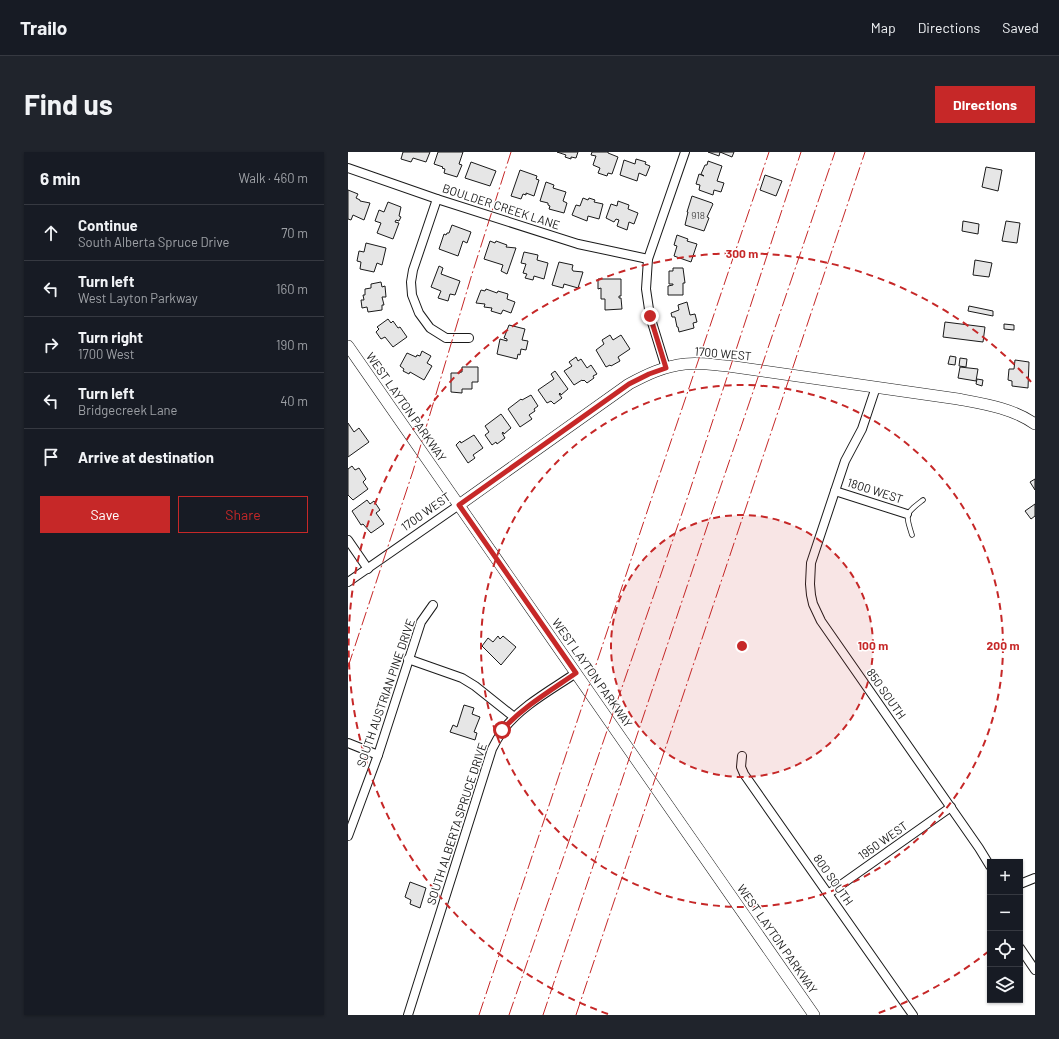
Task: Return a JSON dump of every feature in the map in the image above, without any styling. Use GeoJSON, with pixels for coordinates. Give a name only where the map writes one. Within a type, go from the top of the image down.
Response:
{"type":"FeatureCollection","features":[{"type":"Feature","properties":{"kind":"main road","name":"WEST LAYTON PARKWAY"},"geometry":{"type":"LineString","coordinates":[[348,346],[814,1015]]}},
{"type":"Feature","properties":{"kind":"main road","name":"1700 WEST"},"geometry":{"type":"LineString","coordinates":[[459,505],[629,384],[649,374],[684,364],[700,363],[722,365],[958,399],[994,406],[1014,412],[1035,424]]}},
{"type":"Feature","properties":{"kind":"street"},"geometry":{"type":"LineString","coordinates":[[666,368],[650,316],[646,289],[648,259],[685,152]]}},
{"type":"Feature","properties":{"kind":"street","name":"BOULDER CREEK LANE"},"geometry":{"type":"LineString","coordinates":[[348,168],[437,199],[578,244],[648,259]]}},
{"type":"Feature","properties":{"kind":"street"},"geometry":{"type":"LineString","coordinates":[[437,199],[413,270],[411,282],[412,295],[419,313],[430,328],[446,338],[469,338]]}},
{"type":"Feature","properties":{"kind":"street","name":"850 SOUTH"},"geometry":{"type":"LineString","coordinates":[[876,387],[862,429],[845,461],[811,563],[810,584],[813,604],[821,621],[987,861]]}},
{"type":"Feature","properties":{"kind":"street","name":"1800 WEST"},"geometry":{"type":"LineString","coordinates":[[835,491],[907,514]]}},
{"type":"Feature","properties":{"kind":"street","name":"1700 WEST"},"geometry":{"type":"LineString","coordinates":[[348,582],[459,505]]}},
{"type":"Feature","properties":{"kind":"street"},"geometry":{"type":"LineString","coordinates":[[348,540],[368,569]]}},
{"type":"Feature","properties":{"kind":"street","name":"SOUTH AUSTRIAN PINE DRIVE"},"geometry":{"type":"LineString","coordinates":[[348,836],[378,754],[421,622],[433,605]]}},
{"type":"Feature","properties":{"kind":"street"},"geometry":{"type":"LineString","coordinates":[[408,659],[462,678],[475,686],[514,717]]}},
{"type":"Feature","properties":{"kind":"street","name":"SOUTH ALBERTA SPRUCE DRIVE"},"geometry":{"type":"LineString","coordinates":[[408,1015],[492,749],[502,730],[514,717],[576,673]]}},
{"type":"Feature","properties":{"kind":"street"},"geometry":{"type":"LineString","coordinates":[[348,743],[378,754]]}},
{"type":"Feature","properties":{"kind":"street","name":"800 SOUTH"},"geometry":{"type":"LineString","coordinates":[[742,756],[741,766],[744,774],[913,1015]]}},
{"type":"Feature","properties":{"kind":"street","name":"1950 WEST"},"geometry":{"type":"LineString","coordinates":[[828,894],[951,807]]}},
{"type":"Feature","properties":{"kind":"street"},"geometry":{"type":"LineString","coordinates":[[1023,883],[1035,878]]}},
{"type":"Feature","properties":{"kind":"street"},"geometry":{"type":"LineString","coordinates":[[1023,952],[1035,970]]}},
{"type":"Feature","properties":{"kind":"lane"},"geometry":{"type":"LineString","coordinates":[[912,535],[907,520],[907,514],[923,500]]}},
{"type":"Feature","properties":{"kind":"building"},"geometry":{"type":"Polygon","coordinates":[[[403,152],[430,152],[426,162],[413,158],[411,162],[401,159],[403,152]]]}},
{"type":"Feature","properties":{"kind":"building"},"geometry":{"type":"Polygon","coordinates":[[[438,152],[463,152],[459,164],[462,165],[457,177],[444,173],[445,169],[442,168],[443,167],[434,164],[438,152]]]}},
{"type":"Feature","properties":{"kind":"building"},"geometry":{"type":"Polygon","coordinates":[[[557,152],[578,152],[576,158],[571,157],[571,159],[565,157],[566,155],[557,152]]]}},
{"type":"Feature","properties":{"kind":"building"},"geometry":{"type":"Polygon","coordinates":[[[592,152],[608,152],[618,157],[612,174],[608,173],[607,176],[598,173],[600,168],[593,165],[596,156],[591,155],[592,152]]]}},
{"type":"Feature","properties":{"kind":"building"},"geometry":{"type":"Polygon","coordinates":[[[708,152],[720,152],[719,156],[708,152]]]}},
{"type":"Feature","properties":{"kind":"building"},"geometry":{"type":"Polygon","coordinates":[[[720,152],[734,152],[732,157],[720,152]]]}},
{"type":"Feature","properties":{"kind":"building"},"geometry":{"type":"Polygon","coordinates":[[[636,159],[646,162],[645,164],[650,166],[646,176],[639,173],[637,181],[620,175],[624,160],[635,164],[636,159]]]}},
{"type":"Feature","properties":{"kind":"building"},"geometry":{"type":"Polygon","coordinates":[[[708,161],[722,166],[717,181],[724,183],[721,192],[714,190],[713,195],[699,190],[700,185],[696,184],[699,174],[704,176],[701,174],[708,161]]]}},
{"type":"Feature","properties":{"kind":"building"},"geometry":{"type":"Polygon","coordinates":[[[471,162],[496,171],[490,186],[465,178],[471,162]]]}},
{"type":"Feature","properties":{"kind":"building"},"geometry":{"type":"Polygon","coordinates":[[[986,167],[1002,170],[998,191],[982,187],[986,167]]]}},
{"type":"Feature","properties":{"kind":"building"},"geometry":{"type":"Polygon","coordinates":[[[520,170],[537,176],[536,179],[539,180],[534,196],[526,193],[526,195],[523,194],[521,199],[511,196],[520,170]]]}},
{"type":"Feature","properties":{"kind":"building"},"geometry":{"type":"Polygon","coordinates":[[[765,175],[782,181],[776,196],[760,190],[765,175]]]}},
{"type":"Feature","properties":{"kind":"building"},"geometry":{"type":"Polygon","coordinates":[[[546,182],[554,185],[553,188],[566,192],[563,201],[567,203],[564,213],[549,209],[550,206],[548,203],[540,201],[546,182]]]}},
{"type":"Feature","properties":{"kind":"building"},"geometry":{"type":"Polygon","coordinates":[[[348,190],[358,194],[356,198],[360,201],[370,203],[364,220],[353,215],[351,220],[348,219],[348,190]]]}},
{"type":"Feature","properties":{"kind":"building"},"geometry":{"type":"Polygon","coordinates":[[[692,196],[713,204],[707,217],[709,218],[704,231],[685,225],[692,196]]]}},
{"type":"Feature","properties":{"kind":"building"},"geometry":{"type":"Polygon","coordinates":[[[583,198],[588,200],[589,198],[595,200],[594,202],[603,204],[599,219],[588,216],[587,221],[572,215],[576,205],[580,206],[583,198]]]}},
{"type":"Feature","properties":{"kind":"building"},"geometry":{"type":"Polygon","coordinates":[[[618,201],[629,205],[628,209],[638,213],[634,224],[629,222],[627,230],[617,226],[619,220],[616,219],[614,222],[606,218],[611,204],[617,206],[618,201]]]}},
{"type":"Feature","properties":{"kind":"building"},"geometry":{"type":"Polygon","coordinates":[[[388,202],[401,207],[399,216],[401,217],[399,221],[396,220],[395,222],[399,223],[393,239],[377,233],[381,223],[375,221],[379,210],[384,212],[388,202]]]}},
{"type":"Feature","properties":{"kind":"building"},"geometry":{"type":"Polygon","coordinates":[[[963,221],[979,224],[978,234],[962,231],[963,221]]]}},
{"type":"Feature","properties":{"kind":"building"},"geometry":{"type":"Polygon","coordinates":[[[1006,221],[1020,223],[1017,243],[1002,241],[1006,221]]]}},
{"type":"Feature","properties":{"kind":"building"},"geometry":{"type":"Polygon","coordinates":[[[452,225],[471,232],[467,243],[463,241],[458,256],[439,249],[444,234],[446,235],[449,233],[452,225]]]}},
{"type":"Feature","properties":{"kind":"building"},"geometry":{"type":"Polygon","coordinates":[[[677,235],[688,239],[687,241],[697,244],[691,262],[674,256],[677,246],[674,245],[677,235]]]}},
{"type":"Feature","properties":{"kind":"building"},"geometry":{"type":"Polygon","coordinates":[[[490,241],[495,243],[496,241],[507,245],[506,247],[516,248],[507,274],[501,271],[503,265],[484,259],[490,241]]]}},
{"type":"Feature","properties":{"kind":"building"},"geometry":{"type":"Polygon","coordinates":[[[366,243],[386,248],[382,265],[377,263],[374,272],[360,269],[361,262],[357,261],[359,251],[364,252],[366,243]]]}},
{"type":"Feature","properties":{"kind":"building"},"geometry":{"type":"Polygon","coordinates":[[[524,252],[538,255],[537,260],[548,263],[544,279],[534,276],[533,280],[525,278],[527,274],[523,273],[526,264],[521,263],[524,252]]]}},
{"type":"Feature","properties":{"kind":"building"},"geometry":{"type":"Polygon","coordinates":[[[975,260],[992,263],[989,277],[973,275],[975,260]]]}},
{"type":"Feature","properties":{"kind":"building"},"geometry":{"type":"Polygon","coordinates":[[[559,262],[573,265],[573,271],[583,272],[578,288],[564,284],[563,288],[552,285],[559,262]]]}},
{"type":"Feature","properties":{"kind":"building"},"geometry":{"type":"Polygon","coordinates":[[[439,266],[443,268],[441,274],[460,281],[455,295],[450,294],[448,301],[438,298],[441,291],[431,287],[439,266]]]}},
{"type":"Feature","properties":{"kind":"building"},"geometry":{"type":"Polygon","coordinates":[[[673,268],[683,268],[685,283],[683,283],[683,295],[668,295],[668,286],[673,285],[669,284],[669,271],[673,271],[673,268]]]}},
{"type":"Feature","properties":{"kind":"building"},"geometry":{"type":"Polygon","coordinates":[[[598,279],[621,279],[621,296],[619,296],[619,298],[621,298],[622,309],[605,310],[605,299],[601,299],[601,288],[598,289],[598,279]]]}},
{"type":"Feature","properties":{"kind":"building"},"geometry":{"type":"Polygon","coordinates":[[[381,282],[382,287],[385,286],[386,297],[382,297],[384,305],[382,305],[382,310],[368,312],[367,307],[362,308],[361,300],[364,300],[363,295],[365,295],[365,289],[371,288],[371,284],[381,282]]]}},
{"type":"Feature","properties":{"kind":"building"},"geometry":{"type":"Polygon","coordinates":[[[486,289],[497,293],[498,291],[508,294],[507,299],[515,302],[511,313],[503,310],[501,314],[491,311],[492,308],[484,307],[485,304],[476,303],[481,290],[485,291],[486,289]]]}},
{"type":"Feature","properties":{"kind":"building"},"geometry":{"type":"Polygon","coordinates":[[[687,302],[690,315],[695,314],[697,322],[693,323],[694,328],[679,332],[675,317],[672,317],[671,313],[679,310],[678,305],[687,302]]]}},
{"type":"Feature","properties":{"kind":"building"},"geometry":{"type":"Polygon","coordinates":[[[969,306],[993,311],[993,316],[968,311],[969,306]]]}},
{"type":"Feature","properties":{"kind":"building"},"geometry":{"type":"Polygon","coordinates":[[[388,319],[391,323],[393,321],[398,328],[400,327],[407,337],[393,347],[385,337],[381,339],[376,332],[379,329],[377,327],[388,319]]]}},
{"type":"Feature","properties":{"kind":"building"},"geometry":{"type":"Polygon","coordinates":[[[945,322],[985,327],[983,342],[943,337],[945,322]]]}},
{"type":"Feature","properties":{"kind":"building"},"geometry":{"type":"Polygon","coordinates":[[[1004,324],[1014,325],[1014,330],[1004,329],[1004,324]]]}},
{"type":"Feature","properties":{"kind":"building"},"geometry":{"type":"Polygon","coordinates":[[[509,325],[525,329],[522,340],[528,341],[526,350],[521,349],[520,355],[518,354],[517,359],[497,354],[500,339],[507,341],[507,339],[504,338],[509,325]]]}},
{"type":"Feature","properties":{"kind":"building"},"geometry":{"type":"Polygon","coordinates":[[[610,335],[613,340],[621,335],[630,349],[618,357],[620,361],[606,367],[596,350],[604,344],[602,340],[610,335]]]}},
{"type":"Feature","properties":{"kind":"building"},"geometry":{"type":"Polygon","coordinates":[[[422,351],[431,356],[427,363],[432,366],[424,380],[410,372],[409,374],[403,371],[404,369],[400,366],[407,353],[416,357],[417,355],[420,356],[422,351]]]}},
{"type":"Feature","properties":{"kind":"building"},"geometry":{"type":"Polygon","coordinates":[[[950,356],[956,357],[955,365],[948,364],[950,356]]]}},
{"type":"Feature","properties":{"kind":"building"},"geometry":{"type":"Polygon","coordinates":[[[576,357],[578,361],[581,359],[587,368],[591,365],[597,374],[587,383],[582,380],[574,385],[564,371],[572,366],[569,362],[576,357]]]}},
{"type":"Feature","properties":{"kind":"building"},"geometry":{"type":"Polygon","coordinates":[[[960,358],[967,359],[966,367],[959,366],[960,358]]]}},
{"type":"Feature","properties":{"kind":"building"},"geometry":{"type":"Polygon","coordinates":[[[1015,360],[1029,362],[1028,388],[1012,386],[1012,381],[1008,380],[1009,369],[1014,369],[1015,360]]]}},
{"type":"Feature","properties":{"kind":"building"},"geometry":{"type":"Polygon","coordinates":[[[462,367],[478,367],[478,382],[472,382],[472,389],[462,389],[462,393],[451,392],[451,373],[462,372],[462,367]]]}},
{"type":"Feature","properties":{"kind":"building"},"geometry":{"type":"Polygon","coordinates":[[[960,367],[978,369],[976,381],[958,378],[960,367]]]}},
{"type":"Feature","properties":{"kind":"building"},"geometry":{"type":"Polygon","coordinates":[[[555,371],[568,389],[561,395],[560,393],[559,394],[562,398],[554,404],[551,401],[547,403],[538,390],[554,379],[551,374],[555,371]]]}},
{"type":"Feature","properties":{"kind":"building"},"geometry":{"type":"Polygon","coordinates":[[[977,379],[983,380],[982,386],[976,384],[977,379]]]}},
{"type":"Feature","properties":{"kind":"building"},"geometry":{"type":"Polygon","coordinates":[[[531,395],[538,406],[534,409],[535,411],[529,415],[532,419],[520,427],[508,409],[521,399],[522,400],[531,395]]]}},
{"type":"Feature","properties":{"kind":"building"},"geometry":{"type":"Polygon","coordinates":[[[501,414],[511,428],[504,434],[503,432],[502,433],[505,438],[497,444],[496,442],[492,445],[485,435],[489,432],[485,426],[501,414]]]}},
{"type":"Feature","properties":{"kind":"building"},"geometry":{"type":"Polygon","coordinates":[[[348,423],[354,432],[359,428],[369,442],[348,457],[348,423]]]}},
{"type":"Feature","properties":{"kind":"building"},"geometry":{"type":"Polygon","coordinates":[[[474,435],[483,448],[473,455],[475,458],[468,463],[456,445],[460,441],[461,443],[474,435]]]}},
{"type":"Feature","properties":{"kind":"building"},"geometry":{"type":"Polygon","coordinates":[[[352,466],[355,470],[359,468],[366,479],[363,482],[368,489],[353,500],[348,495],[348,469],[352,466]]]}},
{"type":"Feature","properties":{"kind":"building"},"geometry":{"type":"Polygon","coordinates":[[[1035,479],[1035,490],[1030,482],[1035,479]]]}},
{"type":"Feature","properties":{"kind":"building"},"geometry":{"type":"Polygon","coordinates":[[[367,500],[370,504],[374,501],[380,510],[376,513],[384,524],[371,533],[363,524],[361,525],[352,511],[367,500]]]}},
{"type":"Feature","properties":{"kind":"building"},"geometry":{"type":"Polygon","coordinates":[[[1035,504],[1035,516],[1031,519],[1025,511],[1035,504]]]}},
{"type":"Feature","properties":{"kind":"building"},"geometry":{"type":"Polygon","coordinates":[[[498,636],[500,639],[503,636],[516,647],[501,665],[482,646],[488,638],[493,642],[498,636]]]}},
{"type":"Feature","properties":{"kind":"building"},"geometry":{"type":"Polygon","coordinates":[[[464,705],[474,708],[472,714],[480,717],[474,732],[477,733],[475,740],[450,732],[453,725],[457,727],[464,705]]]}},
{"type":"Feature","properties":{"kind":"building"},"geometry":{"type":"Polygon","coordinates":[[[410,882],[426,888],[420,908],[410,904],[411,900],[405,897],[410,882]]]}},
{"type":"Feature","properties":{"kind":"power"},"geometry":{"type":"LineString","coordinates":[[348,667],[413,471],[472,274],[511,152]]}},
{"type":"Feature","properties":{"kind":"power"},"geometry":{"type":"LineString","coordinates":[[479,1015],[769,152]]}},
{"type":"Feature","properties":{"kind":"power"},"geometry":{"type":"LineString","coordinates":[[509,1015],[689,493],[801,152]]}},
{"type":"Feature","properties":{"kind":"power"},"geometry":{"type":"LineString","coordinates":[[543,1015],[835,152]]}},
{"type":"Feature","properties":{"kind":"power"},"geometry":{"type":"LineString","coordinates":[[576,1015],[865,152]]}},
{"type":"Feature","properties":{"kind":"route"},"geometry":{"type":"LineString","coordinates":[[502,730],[525,708],[576,673],[459,505],[629,384],[649,374],[666,368],[650,316]]}}]}
